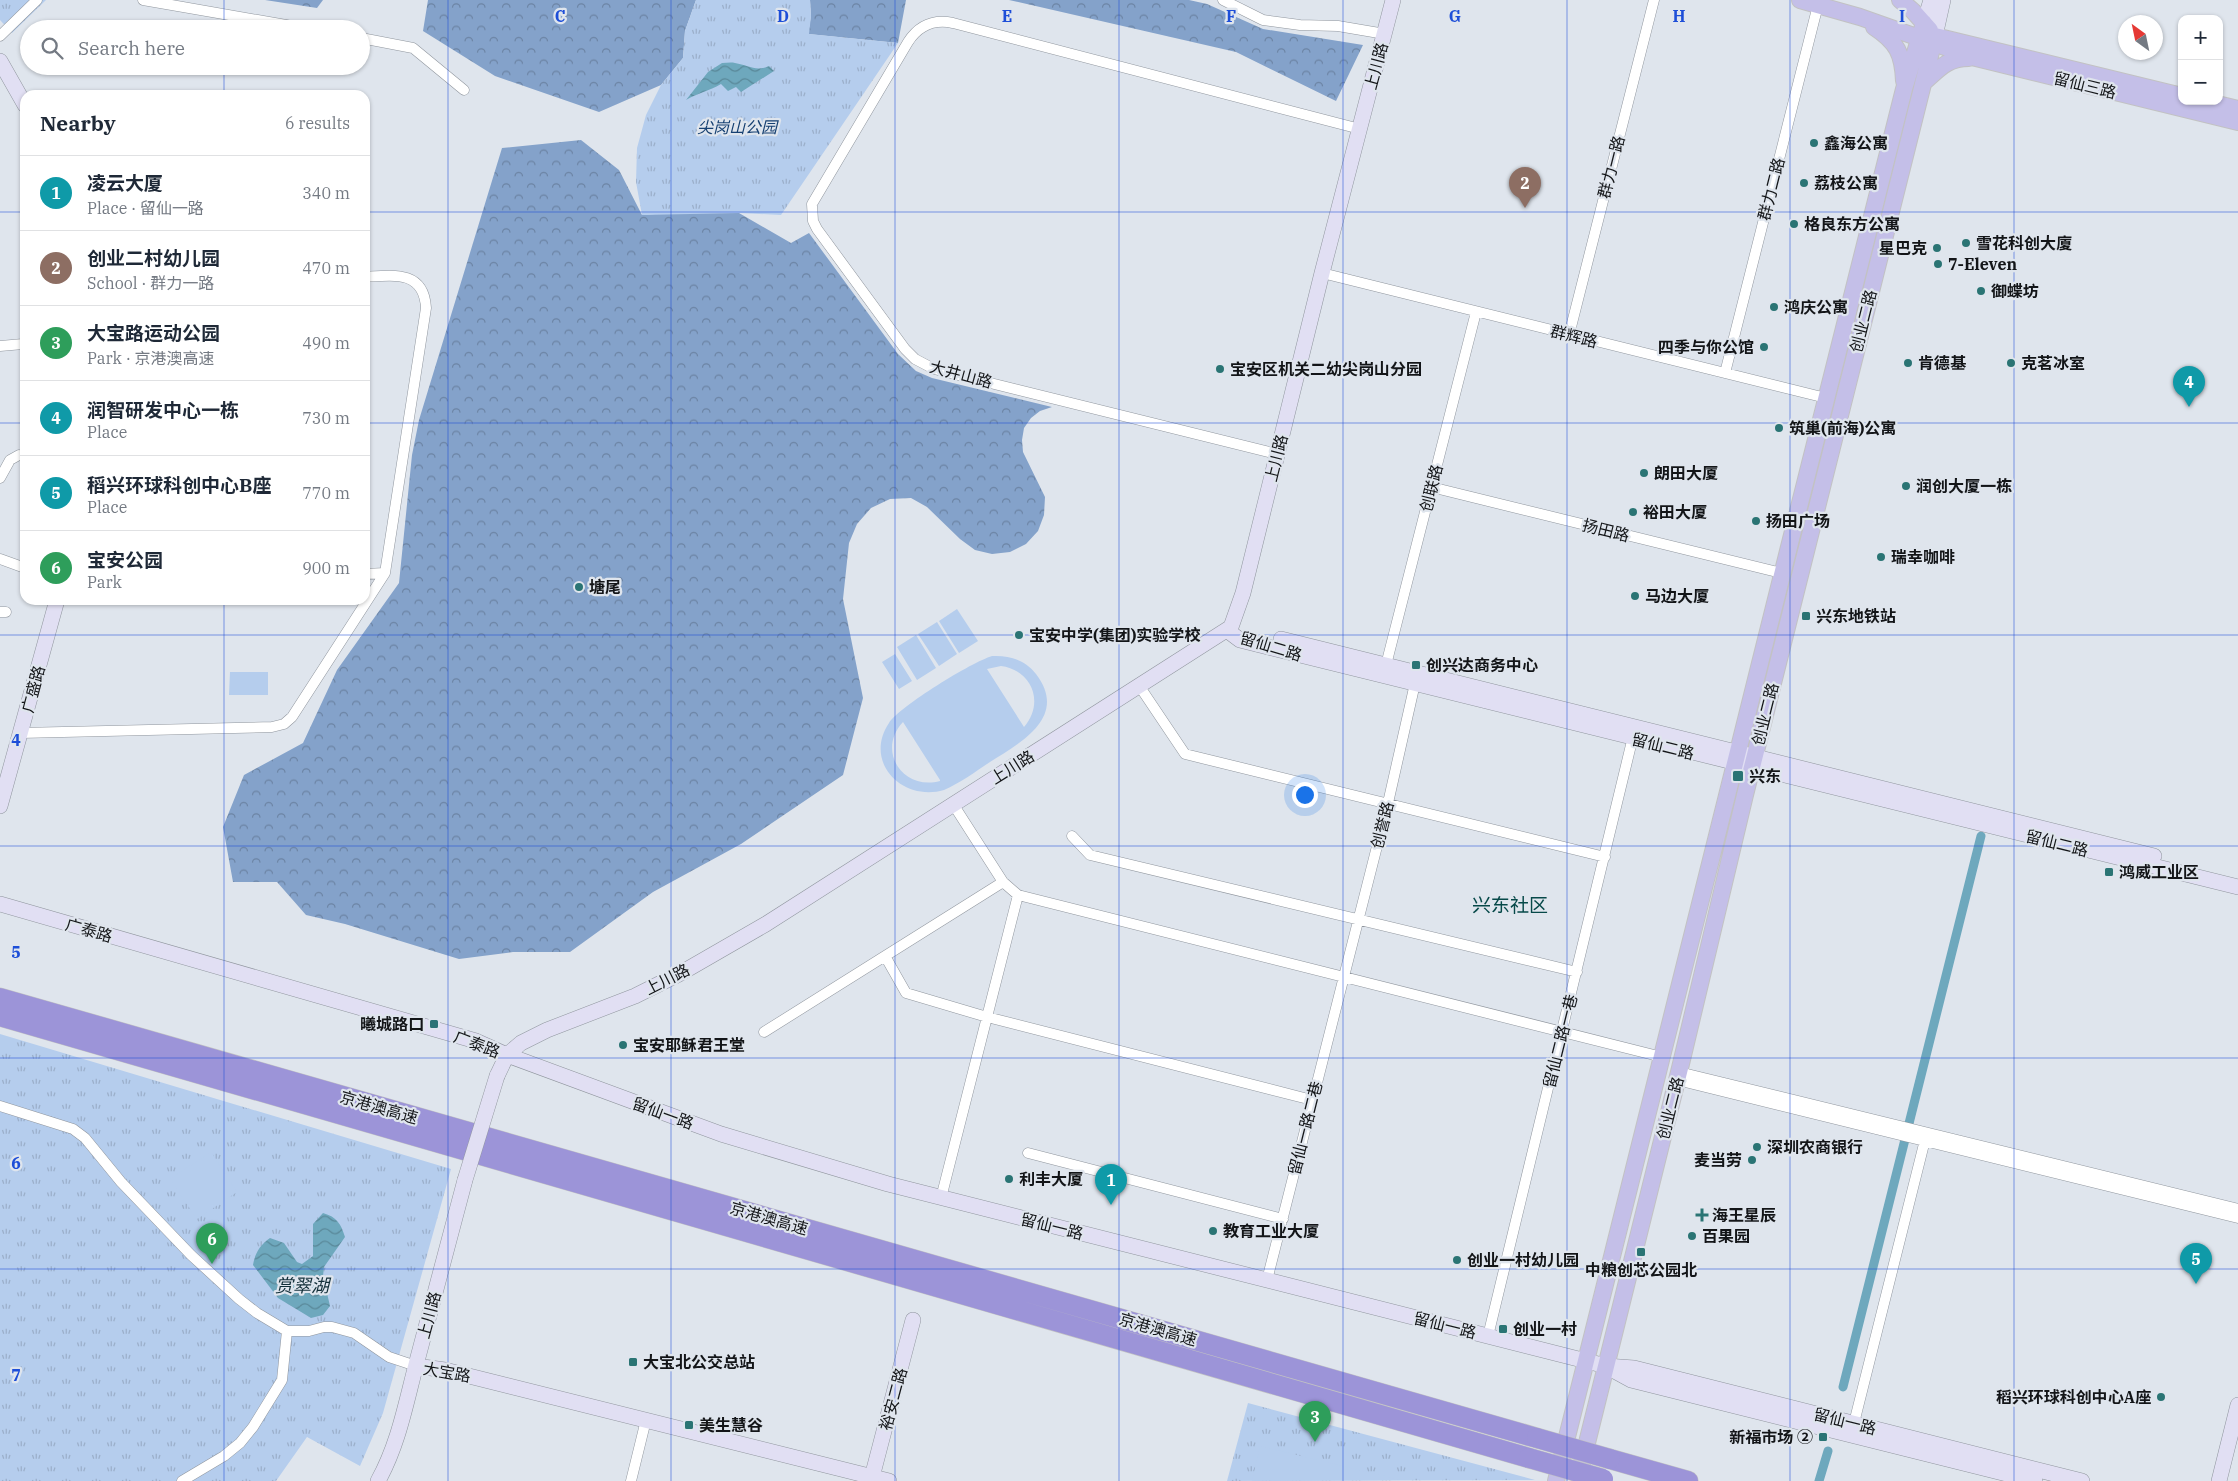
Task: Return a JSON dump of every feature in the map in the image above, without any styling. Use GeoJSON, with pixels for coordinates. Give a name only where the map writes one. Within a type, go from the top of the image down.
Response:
{"type":"FeatureCollection","features":[{"type":"Feature","properties":{"kind":"highway","name":"京港澳高速"},"geometry":{"type":"LineString","coordinates":[[0,998],[1688,1481]]}},
{"type":"Feature","properties":{"kind":"highway","name":"京港澳高速"},"geometry":{"type":"LineString","coordinates":[[0,1016],[1607,1480]]}},
{"type":"Feature","properties":{"kind":"main road","name":"上川路"},"geometry":{"type":"LineString","coordinates":[[378,1481],[398,1436],[408,1404],[416,1366],[465,1180],[497,1076],[507,1055],[521,1043],[547,1030],[635,996],[766,924],[1228,631],[1241,602],[1322,273],[1394,0]]}},
{"type":"Feature","properties":{"kind":"main road"},"geometry":{"type":"LineString","coordinates":[[1900,0],[1928,36]]}},
{"type":"Feature","properties":{"kind":"main road"},"geometry":{"type":"LineString","coordinates":[[1928,36],[1931,0]]}},
{"type":"Feature","properties":{"kind":"main road"},"geometry":{"type":"LineString","coordinates":[[1928,36],[1943,0]]}},
{"type":"Feature","properties":{"kind":"main road"},"geometry":{"type":"LineString","coordinates":[[1805,2],[1928,36]]}},
{"type":"Feature","properties":{"kind":"main road","name":"创业二路"},"geometry":{"type":"LineString","coordinates":[[1860,18],[1883,33],[1899,50],[1904,67],[1904,89]]}},
{"type":"Feature","properties":{"kind":"main road","name":"留仙三路"},"geometry":{"type":"LineString","coordinates":[[1928,36],[1976,58],[2238,122]]}},
{"type":"Feature","properties":{"kind":"main road","name":"留仙三路"},"geometry":{"type":"LineString","coordinates":[[1928,36],[2178,95]]}},
{"type":"Feature","properties":{"kind":"main road","name":"创业二路"},"geometry":{"type":"LineString","coordinates":[[1578,1481],[1753,762],[1923,83],[1928,36]]}},
{"type":"Feature","properties":{"kind":"main road","name":"创业二路"},"geometry":{"type":"LineString","coordinates":[[1556,1481],[1781,573],[1904,89],[1928,36]]}},
{"type":"Feature","properties":{"kind":"main road"},"geometry":{"type":"LineString","coordinates":[[1923,83],[1937,70],[1955,58],[1976,58]]}},
{"type":"Feature","properties":{"kind":"main road"},"geometry":{"type":"LineString","coordinates":[[0,61],[20,96]]}},
{"type":"Feature","properties":{"kind":"main road"},"geometry":{"type":"LineString","coordinates":[[2220,105],[2238,110]]}},
{"type":"Feature","properties":{"kind":"main road","name":"广盛路"},"geometry":{"type":"LineString","coordinates":[[0,806],[56,605]]}},
{"type":"Feature","properties":{"kind":"main road","name":"留仙二路"},"geometry":{"type":"LineString","coordinates":[[1228,631],[1243,630],[1386,665],[1416,678]]}},
{"type":"Feature","properties":{"kind":"main road","name":"留仙二路"},"geometry":{"type":"LineString","coordinates":[[1228,631],[1240,640],[1416,678],[1735,758],[2238,878]]}},
{"type":"Feature","properties":{"kind":"main road","name":"留仙二路"},"geometry":{"type":"LineString","coordinates":[[1753,762],[2238,887]]}},
{"type":"Feature","properties":{"kind":"main road","name":"广泰路"},"geometry":{"type":"LineString","coordinates":[[0,904],[476,1041],[507,1055]]}},
{"type":"Feature","properties":{"kind":"main road","name":"广泰路"},"geometry":{"type":"LineString","coordinates":[[0,914],[473,1050],[507,1055]]}},
{"type":"Feature","properties":{"kind":"main road","name":"留仙一路"},"geometry":{"type":"LineString","coordinates":[[507,1055],[721,1134],[800,1159],[941,1198],[1585,1361],[1606,1366],[1634,1368],[2082,1481]]}},
{"type":"Feature","properties":{"kind":"main road","name":"裕安二路"},"geometry":{"type":"LineString","coordinates":[[871,1480],[913,1320]]}},
{"type":"Feature","properties":{"kind":"main road","name":"上川路"},"geometry":{"type":"LineString","coordinates":[[390,1481],[407,1439],[417,1406],[416,1366]]}},
{"type":"Feature","properties":{"kind":"main road","name":"大宝路"},"geometry":{"type":"LineString","coordinates":[[416,1366],[444,1378],[645,1424],[871,1480],[889,1481]]}},
{"type":"Feature","properties":{"kind":"main road","name":"留仙一路"},"geometry":{"type":"LineString","coordinates":[[1606,1366],[1631,1380],[2035,1481]]}},
{"type":"Feature","properties":{"kind":"main road"},"geometry":{"type":"LineString","coordinates":[[2219,1481],[2238,1405]]}},
{"type":"Feature","properties":{"kind":"main road","name":"大宝路"},"geometry":{"type":"LineString","coordinates":[[645,1424],[856,1481]]}},
{"type":"Feature","properties":{"kind":"main road"},"geometry":{"type":"LineString","coordinates":[[2226,1481],[2238,1433]]}},
{"type":"Feature","properties":{"kind":"street"},"geometry":{"type":"LineString","coordinates":[[0,36],[37,0]]}},
{"type":"Feature","properties":{"kind":"street"},"geometry":{"type":"LineString","coordinates":[[143,0],[257,20]]}},
{"type":"Feature","properties":{"kind":"street"},"geometry":{"type":"LineString","coordinates":[[1223,0],[1263,20],[1300,25],[1338,26],[1384,34]]}},
{"type":"Feature","properties":{"kind":"street","name":"群力一路"},"geometry":{"type":"LineString","coordinates":[[1569,334],[1654,0]]}},
{"type":"Feature","properties":{"kind":"street","name":"群力二路"},"geometry":{"type":"LineString","coordinates":[[1725,373],[1805,2]]}},
{"type":"Feature","properties":{"kind":"street","name":"大井山路"},"geometry":{"type":"LineString","coordinates":[[1277,454],[934,369],[915,359],[905,348],[813,221],[812,204],[815,196],[913,34],[927,24],[945,21],[1360,129]]}},
{"type":"Feature","properties":{"kind":"street"},"geometry":{"type":"LineString","coordinates":[[370,40],[413,48],[464,90]]}},
{"type":"Feature","properties":{"kind":"street","name":"群辉路"},"geometry":{"type":"LineString","coordinates":[[1322,273],[1826,398]]}},
{"type":"Feature","properties":{"kind":"street"},"geometry":{"type":"LineString","coordinates":[[370,277],[405,276],[419,286],[426,300],[385,573],[370,596]]}},
{"type":"Feature","properties":{"kind":"street","name":"创联路"},"geometry":{"type":"LineString","coordinates":[[1386,665],[1476,312]]}},
{"type":"Feature","properties":{"kind":"street"},"geometry":{"type":"LineString","coordinates":[[0,346],[20,344]]}},
{"type":"Feature","properties":{"kind":"street"},"geometry":{"type":"LineString","coordinates":[[0,478],[10,460],[19,455]]}},
{"type":"Feature","properties":{"kind":"street","name":"扬田路"},"geometry":{"type":"LineString","coordinates":[[1431,486],[1781,573]]}},
{"type":"Feature","properties":{"kind":"street"},"geometry":{"type":"LineString","coordinates":[[0,559],[20,566]]}},
{"type":"Feature","properties":{"kind":"street"},"geometry":{"type":"LineString","coordinates":[[370,574],[385,573]]}},
{"type":"Feature","properties":{"kind":"street"},"geometry":{"type":"LineString","coordinates":[[20,734],[272,727],[284,724],[292,717],[364,605]]}},
{"type":"Feature","properties":{"kind":"street","name":"创誉路"},"geometry":{"type":"LineString","coordinates":[[1343,977],[1388,803],[1416,678]]}},
{"type":"Feature","properties":{"kind":"street"},"geometry":{"type":"LineString","coordinates":[[1140,687],[1185,754],[1605,857]]}},
{"type":"Feature","properties":{"kind":"street","name":"留仙二路一巷"},"geometry":{"type":"LineString","coordinates":[[1488,1336],[1631,745]]}},
{"type":"Feature","properties":{"kind":"street"},"geometry":{"type":"LineString","coordinates":[[953,804],[1002,882],[1018,895],[1662,1057]]}},
{"type":"Feature","properties":{"kind":"street"},"geometry":{"type":"LineString","coordinates":[[1072,836],[1090,855],[1577,972]]}},
{"type":"Feature","properties":{"kind":"street"},"geometry":{"type":"LineString","coordinates":[[764,1032],[1002,882]]}},
{"type":"Feature","properties":{"kind":"street"},"geometry":{"type":"LineString","coordinates":[[941,1198],[1018,895]]}},
{"type":"Feature","properties":{"kind":"street"},"geometry":{"type":"LineString","coordinates":[[885,956],[906,993],[987,1017],[1312,1100]]}},
{"type":"Feature","properties":{"kind":"street","name":"留仙一路二巷"},"geometry":{"type":"LineString","coordinates":[[1267,1280],[1343,977]]}},
{"type":"Feature","properties":{"kind":"street"},"geometry":{"type":"LineString","coordinates":[[1678,1076],[1926,1137],[2238,1218]]}},
{"type":"Feature","properties":{"kind":"street"},"geometry":{"type":"LineString","coordinates":[[0,1106],[74,1129],[85,1138],[121,1182],[191,1255],[239,1299],[287,1330],[309,1331],[332,1327],[354,1333],[389,1357],[416,1366]]}},
{"type":"Feature","properties":{"kind":"street"},"geometry":{"type":"LineString","coordinates":[[1926,1137],[2238,1209]]}},
{"type":"Feature","properties":{"kind":"street"},"geometry":{"type":"LineString","coordinates":[[1854,1423],[1926,1137]]}},
{"type":"Feature","properties":{"kind":"street"},"geometry":{"type":"LineString","coordinates":[[1028,1154],[1283,1219]]}},
{"type":"Feature","properties":{"kind":"street"},"geometry":{"type":"LineString","coordinates":[[182,1481],[224,1456],[240,1443],[253,1427],[282,1380],[287,1330]]}},
{"type":"Feature","properties":{"kind":"street"},"geometry":{"type":"LineString","coordinates":[[631,1481],[645,1424]]}},
{"type":"Feature","properties":{"kind":"green space"},"geometry":{"type":"Polygon","coordinates":[[[0,0],[46,0],[25,20],[20,20],[20,25],[12,33],[0,20],[0,0]]]}},
{"type":"Feature","properties":{"kind":"green space"},"geometry":{"type":"Polygon","coordinates":[[[265,0],[323,0],[317,8],[265,0]]]}},
{"type":"Feature","properties":{"kind":"green space"},"geometry":{"type":"Polygon","coordinates":[[[428,0],[696,0],[685,31],[683,58],[661,85],[599,112],[495,76],[423,31],[428,0]]]}},
{"type":"Feature","properties":{"kind":"green space","name":"尖岗山公园"},"geometry":{"type":"Polygon","coordinates":[[[696,0],[810,0],[809,34],[898,43],[781,215],[739,213],[642,215],[636,182],[637,148],[646,115],[661,85],[683,58],[685,31],[696,0]]]}},
{"type":"Feature","properties":{"kind":"green space"},"geometry":{"type":"Polygon","coordinates":[[[810,0],[906,0],[898,43],[808,34],[811,16],[810,0]]]}},
{"type":"Feature","properties":{"kind":"green space"},"geometry":{"type":"Polygon","coordinates":[[[1009,0],[1189,0],[1207,4],[1263,29],[1363,45],[1336,101],[1236,52],[1009,0]]]}},
{"type":"Feature","properties":{"kind":"green space"},"geometry":{"type":"Polygon","coordinates":[[[581,140],[619,170],[642,215],[694,211],[739,213],[791,243],[809,233],[898,354],[916,371],[932,378],[1052,407],[1040,411],[1031,418],[1024,428],[1022,440],[1023,452],[1045,497],[1044,515],[1038,531],[1026,544],[1010,552],[992,554],[975,550],[960,539],[927,507],[911,498],[890,499],[871,508],[857,524],[849,543],[843,599],[863,698],[843,775],[741,844],[653,892],[570,952],[513,952],[459,959],[345,924],[306,915],[277,882],[233,882],[223,827],[244,775],[303,743],[337,670],[399,583],[412,455],[419,420],[502,148],[581,140]]]}},
{"type":"Feature","properties":{"kind":"green space"},"geometry":{"type":"Polygon","coordinates":[[[957,609],[978,641],[959,653],[939,621],[957,609]]]}},
{"type":"Feature","properties":{"kind":"green space"},"geometry":{"type":"Polygon","coordinates":[[[937,622],[957,654],[939,666],[918,634],[937,622]]]}},
{"type":"Feature","properties":{"kind":"green space"},"geometry":{"type":"Polygon","coordinates":[[[916,635],[936,668],[917,680],[897,647],[916,635]]]}},
{"type":"Feature","properties":{"kind":"green space"},"geometry":{"type":"Polygon","coordinates":[[[895,654],[912,681],[899,689],[882,662],[895,654]]]}},
{"type":"Feature","properties":{"kind":"green space"},"geometry":{"type":"Polygon","coordinates":[[[992,656],[1005,656],[1016,659],[1032,669],[1045,689],[1047,703],[1044,716],[1037,727],[1014,746],[962,781],[944,790],[929,792],[914,790],[901,784],[891,776],[884,765],[881,752],[882,738],[889,723],[896,715],[921,696],[992,656]],[[1001,666],[987,669],[1024,727],[1034,708],[1032,689],[1021,674],[1001,666]],[[903,722],[895,733],[892,745],[893,756],[897,766],[915,780],[927,783],[940,781],[940,780],[903,722]]]}},
{"type":"Feature","properties":{"kind":"green space"},"geometry":{"type":"Polygon","coordinates":[[[230,672],[268,672],[268,695],[229,695],[230,672]]]}},
{"type":"Feature","properties":{"kind":"green space"},"geometry":{"type":"Polygon","coordinates":[[[0,1034],[451,1169],[383,1413],[360,1466],[307,1437],[276,1481],[0,1481],[0,1034]]]}},
{"type":"Feature","properties":{"kind":"green space"},"geometry":{"type":"Polygon","coordinates":[[[211,1152],[237,1192],[197,1219],[170,1179],[211,1152]]]}},
{"type":"Feature","properties":{"kind":"green space"},"geometry":{"type":"Polygon","coordinates":[[[1248,1403],[1535,1480],[1227,1481],[1248,1403]]]}},
{"type":"Feature","properties":{"kind":"green space"},"geometry":{"type":"Polygon","coordinates":[[[1260,1446],[1401,1480],[1252,1481],[1260,1446]]]}},
{"type":"Feature","properties":{"kind":"water"},"geometry":{"type":"Polygon","coordinates":[[[722,63],[733,63],[756,68],[769,66],[774,71],[741,92],[736,87],[728,91],[721,84],[686,100],[708,72],[722,63]]]}},
{"type":"Feature","properties":{"kind":"water","name":"赏翠湖"},"geometry":{"type":"Polygon","coordinates":[[[323,1213],[338,1222],[345,1237],[324,1267],[323,1276],[330,1306],[323,1315],[311,1318],[278,1298],[253,1265],[258,1250],[270,1238],[284,1243],[297,1262],[302,1264],[313,1256],[313,1224],[323,1213]]]}},
{"type":"Feature","properties":{"kind":"waterway"},"geometry":{"type":"LineString","coordinates":[[1843,1387],[1981,836]]}},
{"type":"Feature","properties":{"kind":"waterway"},"geometry":{"type":"LineString","coordinates":[[1819,1481],[1828,1451]]}},
{"type":"Feature","properties":{"kind":"place","name":"鑫海公寓"},"geometry":{"type":"Point","coordinates":[1814,143]}},
{"type":"Feature","properties":{"kind":"place","name":"荔枝公寓"},"geometry":{"type":"Point","coordinates":[1804,183]}},
{"type":"Feature","properties":{"kind":"place","name":"创业二村幼儿园"},"geometry":{"type":"Point","coordinates":[1525,208]}},
{"type":"Feature","properties":{"kind":"place","name":"格良东方公寓"},"geometry":{"type":"Point","coordinates":[1794,224]}},
{"type":"Feature","properties":{"kind":"place","name":"雪花科创大廈"},"geometry":{"type":"Point","coordinates":[1966,243]}},
{"type":"Feature","properties":{"kind":"place","name":"星巴克"},"geometry":{"type":"Point","coordinates":[1937,248]}},
{"type":"Feature","properties":{"kind":"place","name":"7-Eleven"},"geometry":{"type":"Point","coordinates":[1938,264]}},
{"type":"Feature","properties":{"kind":"place","name":"御蝶坊"},"geometry":{"type":"Point","coordinates":[1981,291]}},
{"type":"Feature","properties":{"kind":"place","name":"鸿庆公寓"},"geometry":{"type":"Point","coordinates":[1774,307]}},
{"type":"Feature","properties":{"kind":"place","name":"四季与你公馆"},"geometry":{"type":"Point","coordinates":[1764,347]}},
{"type":"Feature","properties":{"kind":"place","name":"肯德基"},"geometry":{"type":"Point","coordinates":[1908,363]}},
{"type":"Feature","properties":{"kind":"place","name":"克茗冰室"},"geometry":{"type":"Point","coordinates":[2011,363]}},
{"type":"Feature","properties":{"kind":"place","name":"宝安区机关二幼尖岗山分园"},"geometry":{"type":"Point","coordinates":[1220,369]}},
{"type":"Feature","properties":{"kind":"place","name":"润智研发中心一栋"},"geometry":{"type":"Point","coordinates":[2189,407]}},
{"type":"Feature","properties":{"kind":"place","name":"筑巢(前海)公寓"},"geometry":{"type":"Point","coordinates":[1779,428]}},
{"type":"Feature","properties":{"kind":"place","name":"朗田大厦"},"geometry":{"type":"Point","coordinates":[1644,473]}},
{"type":"Feature","properties":{"kind":"place","name":"润创大厦一栋"},"geometry":{"type":"Point","coordinates":[1906,486]}},
{"type":"Feature","properties":{"kind":"place","name":"裕田大厦"},"geometry":{"type":"Point","coordinates":[1633,512]}},
{"type":"Feature","properties":{"kind":"place","name":"扬田广场"},"geometry":{"type":"Point","coordinates":[1756,521]}},
{"type":"Feature","properties":{"kind":"place","name":"瑞幸咖啡"},"geometry":{"type":"Point","coordinates":[1881,557]}},
{"type":"Feature","properties":{"kind":"place","name":"塘尾"},"geometry":{"type":"Point","coordinates":[579,587]}},
{"type":"Feature","properties":{"kind":"place","name":"马边大厦"},"geometry":{"type":"Point","coordinates":[1635,596]}},
{"type":"Feature","properties":{"kind":"place","name":"兴东地铁站"},"geometry":{"type":"Point","coordinates":[1806,616]}},
{"type":"Feature","properties":{"kind":"place","name":"宝安中学(集团)实验学校"},"geometry":{"type":"Point","coordinates":[1019,635]}},
{"type":"Feature","properties":{"kind":"place","name":"创兴达商务中心"},"geometry":{"type":"Point","coordinates":[1416,665]}},
{"type":"Feature","properties":{"kind":"place","name":"兴东"},"geometry":{"type":"Point","coordinates":[1738,776]}},
{"type":"Feature","properties":{"kind":"place","name":"鸿威工业区"},"geometry":{"type":"Point","coordinates":[2109,872]}},
{"type":"Feature","properties":{"kind":"place","name":"曦城路口"},"geometry":{"type":"Point","coordinates":[434,1024]}},
{"type":"Feature","properties":{"kind":"place","name":"宝安耶稣君王堂"},"geometry":{"type":"Point","coordinates":[623,1045]}},
{"type":"Feature","properties":{"kind":"place","name":"深圳农商银行"},"geometry":{"type":"Point","coordinates":[1757,1147]}},
{"type":"Feature","properties":{"kind":"place","name":"麦当劳"},"geometry":{"type":"Point","coordinates":[1752,1160]}},
{"type":"Feature","properties":{"kind":"place","name":"利丰大厦"},"geometry":{"type":"Point","coordinates":[1009,1179]}},
{"type":"Feature","properties":{"kind":"place","name":"凌云大厦"},"geometry":{"type":"Point","coordinates":[1111,1205]}},
{"type":"Feature","properties":{"kind":"place","name":"海王星辰"},"geometry":{"type":"Point","coordinates":[1702,1215]}},
{"type":"Feature","properties":{"kind":"place","name":"教育工业大厦"},"geometry":{"type":"Point","coordinates":[1213,1231]}},
{"type":"Feature","properties":{"kind":"place","name":"百果园"},"geometry":{"type":"Point","coordinates":[1692,1236]}},
{"type":"Feature","properties":{"kind":"place","name":"中粮创芯公园北"},"geometry":{"type":"Point","coordinates":[1641,1252]}},
{"type":"Feature","properties":{"kind":"place","name":"创业一村幼儿园"},"geometry":{"type":"Point","coordinates":[1457,1260]}},
{"type":"Feature","properties":{"kind":"place","name":"宝安公园"},"geometry":{"type":"Point","coordinates":[212,1264]}},
{"type":"Feature","properties":{"kind":"place","name":"稻兴环球科创中心B座"},"geometry":{"type":"Point","coordinates":[2196,1284]}},
{"type":"Feature","properties":{"kind":"place","name":"创业一村"},"geometry":{"type":"Point","coordinates":[1503,1329]}},
{"type":"Feature","properties":{"kind":"place","name":"大宝北公交总站"},"geometry":{"type":"Point","coordinates":[633,1362]}},
{"type":"Feature","properties":{"kind":"place","name":"稻兴环球科创中心A座"},"geometry":{"type":"Point","coordinates":[2161,1397]}},
{"type":"Feature","properties":{"kind":"place","name":"美生慧谷"},"geometry":{"type":"Point","coordinates":[689,1425]}},
{"type":"Feature","properties":{"kind":"place","name":"新福市场 ②"},"geometry":{"type":"Point","coordinates":[1823,1437]}},
{"type":"Feature","properties":{"kind":"place","name":"大宝路运动公园"},"geometry":{"type":"Point","coordinates":[1315,1442]}},
{"type":"Feature","properties":{"kind":"district","name":"兴东社区"},"geometry":{"type":"Point","coordinates":[1510,905]}}]}
